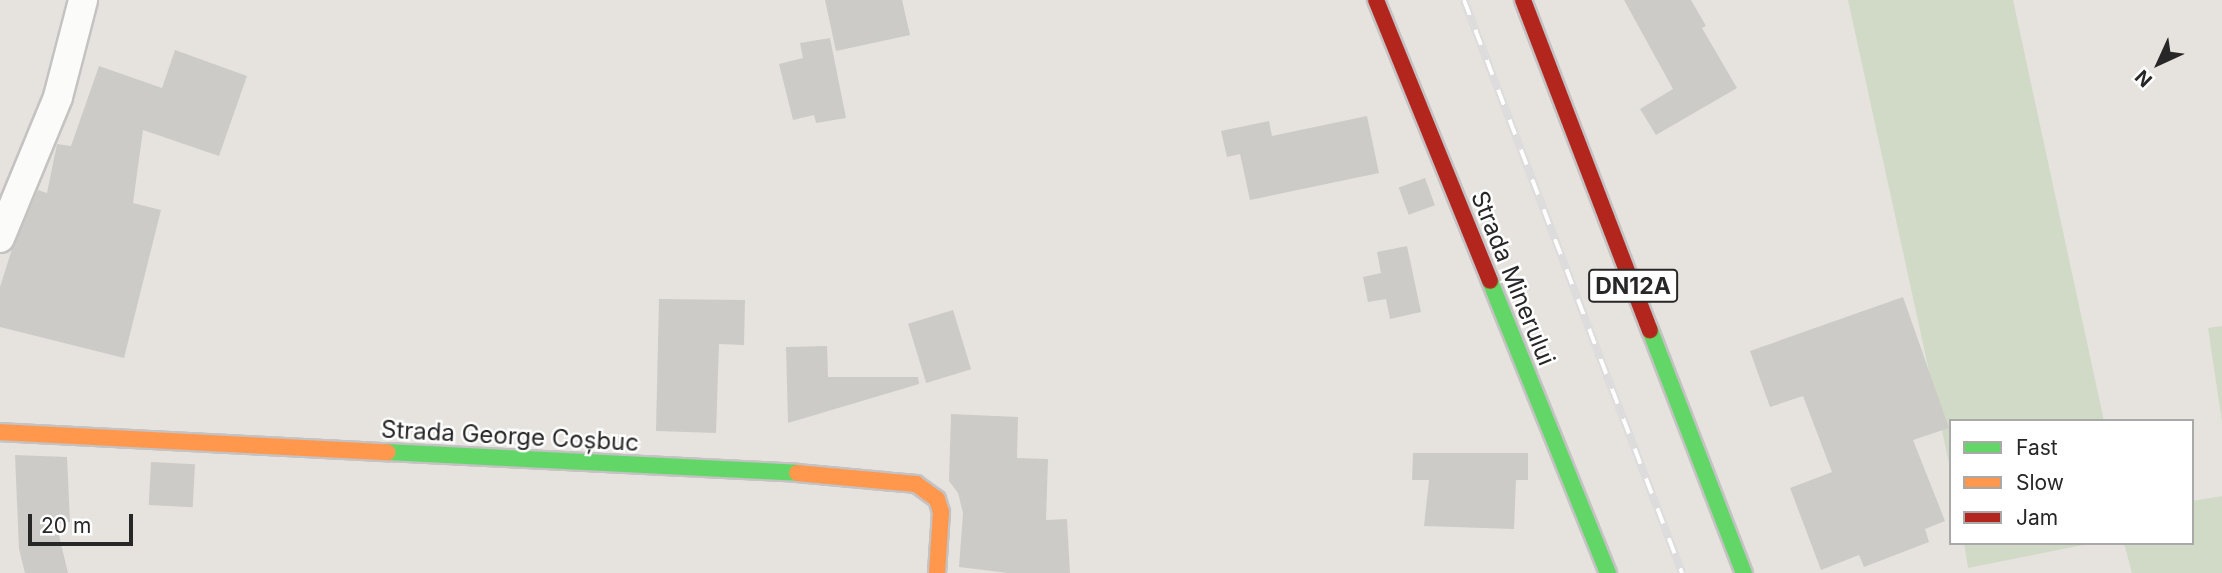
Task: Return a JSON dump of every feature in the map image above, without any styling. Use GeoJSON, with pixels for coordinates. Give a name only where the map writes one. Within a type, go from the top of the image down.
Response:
{"type":"FeatureCollection","features":[{"type":"Feature","properties":{"kind":"street"},"geometry":{"type":"LineString","coordinates":[[0,238],[58,97],[83,0]]}},
{"type":"Feature","properties":{"kind":"street","name":"Strada Minerului"},"geometry":{"type":"LineString","coordinates":[[1376,0],[1608,573]]}},
{"type":"Feature","properties":{"kind":"street","name":"DN12A"},"geometry":{"type":"LineString","coordinates":[[1522,0],[1744,573]]}},
{"type":"Feature","properties":{"kind":"street","name":"Strada George Coșbuc"},"geometry":{"type":"LineString","coordinates":[[0,432],[795,473],[916,484],[937,499],[941,512],[937,573]]}},
{"type":"Feature","properties":{"kind":"green space"},"geometry":{"type":"Polygon","coordinates":[[[1848,0],[2013,0],[2104,419],[1949,419],[1949,463],[1848,0]]]}},
{"type":"Feature","properties":{"kind":"green space"},"geometry":{"type":"Polygon","coordinates":[[[2222,326],[2222,422],[2208,328],[2222,326]]]}},
{"type":"Feature","properties":{"kind":"green space"},"geometry":{"type":"Polygon","coordinates":[[[2222,496],[2222,573],[2132,573],[2125,545],[2194,545],[2194,501],[2222,496]]]}},
{"type":"Feature","properties":{"kind":"green space"},"geometry":{"type":"Polygon","coordinates":[[[1964,545],[2083,545],[1968,568],[1964,545]]]}},
{"type":"Feature","properties":{"kind":"building"},"geometry":{"type":"Polygon","coordinates":[[[825,0],[902,0],[910,35],[836,51],[825,0]]]}},
{"type":"Feature","properties":{"kind":"building"},"geometry":{"type":"Polygon","coordinates":[[[1624,0],[1691,0],[1706,26],[1702,28],[1737,88],[1656,135],[1640,109],[1673,89],[1624,0]]]}},
{"type":"Feature","properties":{"kind":"building"},"geometry":{"type":"Polygon","coordinates":[[[830,38],[846,118],[816,123],[814,115],[793,120],[779,64],[803,58],[800,43],[830,38]]]}},
{"type":"Feature","properties":{"kind":"building"},"geometry":{"type":"Polygon","coordinates":[[[175,50],[247,76],[219,156],[143,130],[133,203],[161,210],[124,358],[0,327],[0,287],[12,249],[38,190],[47,193],[57,144],[71,146],[99,66],[162,88],[175,50]]]}},
{"type":"Feature","properties":{"kind":"building"},"geometry":{"type":"Polygon","coordinates":[[[1367,116],[1379,173],[1250,200],[1240,154],[1227,157],[1221,131],[1269,121],[1272,136],[1367,116]]]}},
{"type":"Feature","properties":{"kind":"building"},"geometry":{"type":"Polygon","coordinates":[[[1425,178],[1435,205],[1409,215],[1399,188],[1425,178]]]}},
{"type":"Feature","properties":{"kind":"building"},"geometry":{"type":"Polygon","coordinates":[[[1407,246],[1421,312],[1390,319],[1386,299],[1368,302],[1363,277],[1381,273],[1377,252],[1407,246]]]}},
{"type":"Feature","properties":{"kind":"building"},"geometry":{"type":"Polygon","coordinates":[[[1903,297],[1949,428],[1913,440],[1945,521],[1925,529],[1929,542],[1864,567],[1859,555],[1821,570],[1790,488],[1832,472],[1803,396],[1770,407],[1750,351],[1903,297]]]}},
{"type":"Feature","properties":{"kind":"building"},"geometry":{"type":"Polygon","coordinates":[[[659,299],[745,300],[744,345],[719,344],[716,433],[656,431],[659,299]]]}},
{"type":"Feature","properties":{"kind":"building"},"geometry":{"type":"Polygon","coordinates":[[[953,310],[971,369],[926,383],[908,324],[953,310]]]}},
{"type":"Feature","properties":{"kind":"building"},"geometry":{"type":"Polygon","coordinates":[[[827,346],[828,377],[918,377],[919,384],[788,423],[786,347],[827,346]]]}},
{"type":"Feature","properties":{"kind":"building"},"geometry":{"type":"Polygon","coordinates":[[[951,414],[1018,417],[1017,458],[1048,459],[1046,520],[1067,519],[1070,573],[1008,573],[959,567],[963,513],[958,493],[949,481],[951,414]]]}},
{"type":"Feature","properties":{"kind":"building"},"geometry":{"type":"Polygon","coordinates":[[[1413,453],[1528,453],[1528,480],[1516,480],[1514,529],[1424,526],[1429,480],[1412,480],[1413,453]]]}},
{"type":"Feature","properties":{"kind":"building"},"geometry":{"type":"Polygon","coordinates":[[[15,455],[67,457],[70,522],[56,523],[68,573],[25,573],[19,549],[15,455]]]}},
{"type":"Feature","properties":{"kind":"building"},"geometry":{"type":"Polygon","coordinates":[[[151,462],[195,464],[193,507],[149,505],[151,462]]]}},
{"type":"Feature","properties":{"kind":"railway"},"geometry":{"type":"LineString","coordinates":[[1464,0],[1682,573]]}},
{"type":"Feature","properties":{"kind":"traffic: fast"},"geometry":{"type":"LineString","coordinates":[[1490,281],[1608,573]]}},
{"type":"Feature","properties":{"kind":"traffic: fast"},"geometry":{"type":"LineString","coordinates":[[1650,330],[1744,573]]}},
{"type":"Feature","properties":{"kind":"traffic: fast"},"geometry":{"type":"LineString","coordinates":[[387,452],[797,473]]}},
{"type":"Feature","properties":{"kind":"traffic: slow"},"geometry":{"type":"LineString","coordinates":[[0,432],[387,452]]}},
{"type":"Feature","properties":{"kind":"traffic: slow"},"geometry":{"type":"LineString","coordinates":[[797,473],[916,484],[937,499],[941,512],[937,573]]}},
{"type":"Feature","properties":{"kind":"traffic: jam"},"geometry":{"type":"LineString","coordinates":[[1376,0],[1490,281]]}},
{"type":"Feature","properties":{"kind":"traffic: jam"},"geometry":{"type":"LineString","coordinates":[[1523,0],[1650,330]]}}]}
